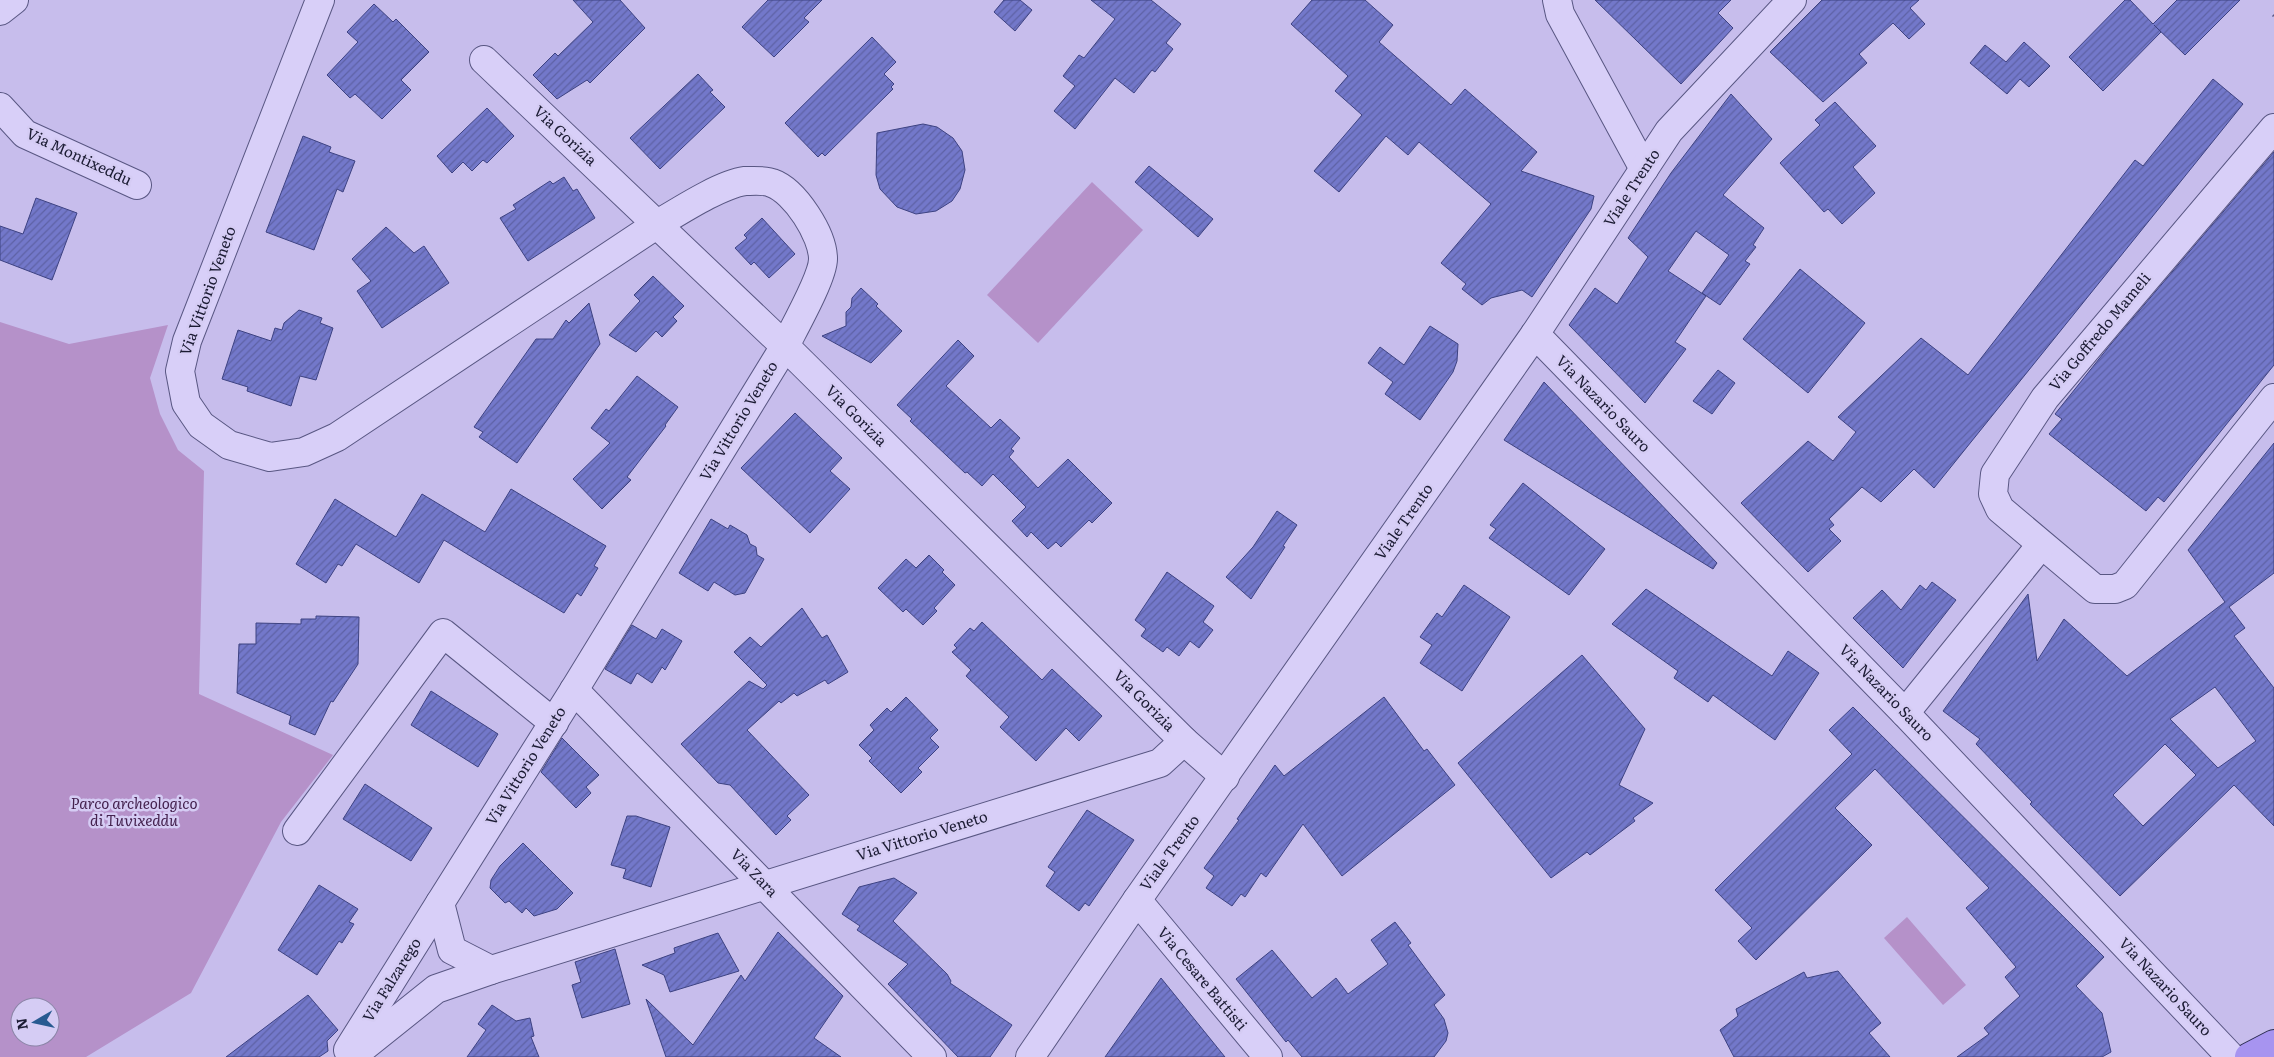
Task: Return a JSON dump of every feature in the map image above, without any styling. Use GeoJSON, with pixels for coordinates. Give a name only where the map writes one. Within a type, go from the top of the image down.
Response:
{"type":"FeatureCollection","features":[{"type":"Feature","properties":{"kind":"main road"},"geometry":{"type":"LineString","coordinates":[[2249,1057],[2274,1044]]}},
{"type":"Feature","properties":{"kind":"street"},"geometry":{"type":"LineString","coordinates":[[0,11],[14,0]]}},
{"type":"Feature","properties":{"kind":"street","name":"Via Vittorio Veneto"},"geometry":{"type":"LineString","coordinates":[[320,0],[187,341],[180,371],[186,403],[201,425],[230,445],[270,457],[304,452],[337,437],[656,224],[710,195],[744,182],[772,183],[797,202],[816,230],[823,260],[812,292],[785,346],[554,723],[440,903]]}},
{"type":"Feature","properties":{"kind":"street"},"geometry":{"type":"LineString","coordinates":[[1557,0],[1560,14],[1644,170]]}},
{"type":"Feature","properties":{"kind":"street","name":"Viale Trento"},"geometry":{"type":"LineString","coordinates":[[1030,1057],[1137,900],[1535,334],[1669,131],[1792,0]]}},
{"type":"Feature","properties":{"kind":"street","name":"Via Gorizia"},"geometry":{"type":"LineString","coordinates":[[484,60],[785,346],[1184,741],[1225,777]]}},
{"type":"Feature","properties":{"kind":"street","name":"Via Montixeddu"},"geometry":{"type":"LineString","coordinates":[[0,107],[25,134],[137,185]]}},
{"type":"Feature","properties":{"kind":"street","name":"Via Goffredo Mameli"},"geometry":{"type":"LineString","coordinates":[[2274,128],[2045,398],[1995,474],[1993,494],[2000,509],[2095,590],[2115,589],[2125,585],[2274,398]]}},
{"type":"Feature","properties":{"kind":"street","name":"Via Nazario Sauro"},"geometry":{"type":"LineString","coordinates":[[1535,334],[1905,713],[2231,1057]]}},
{"type":"Feature","properties":{"kind":"street"},"geometry":{"type":"LineString","coordinates":[[1905,713],[2041,545]]}},
{"type":"Feature","properties":{"kind":"street"},"geometry":{"type":"LineString","coordinates":[[297,831],[443,633],[554,723]]}},
{"type":"Feature","properties":{"kind":"street","name":"Via Zara"},"geometry":{"type":"LineString","coordinates":[[574,690],[932,1057]]}},
{"type":"Feature","properties":{"kind":"street","name":"Via Vittorio Veneto"},"geometry":{"type":"LineString","coordinates":[[490,970],[1160,763],[1184,741]]}},
{"type":"Feature","properties":{"kind":"street","name":"Via Cesare Battisti"},"geometry":{"type":"LineString","coordinates":[[1137,900],[1268,1057]]}},
{"type":"Feature","properties":{"kind":"street"},"geometry":{"type":"LineString","coordinates":[[440,903],[452,950],[490,970]]}},
{"type":"Feature","properties":{"kind":"street","name":"Via Falzarego"},"geometry":{"type":"LineString","coordinates":[[344,1057],[440,903]]}},
{"type":"Feature","properties":{"kind":"street","name":"Via Falzarego"},"geometry":{"type":"LineString","coordinates":[[351,1057],[436,989],[490,970]]}},
{"type":"Feature","properties":{"kind":"green space"},"geometry":{"type":"Polygon","coordinates":[[[1092,182],[1143,230],[1038,343],[987,295],[1092,182]]]}},
{"type":"Feature","properties":{"kind":"green space","name":"Parco archeologico di Tuvixeddu"},"geometry":{"type":"Polygon","coordinates":[[[0,322],[69,344],[168,325],[150,378],[160,414],[178,450],[204,471],[199,694],[333,755],[281,822],[191,993],[86,1057],[0,1057],[0,322]]]}},
{"type":"Feature","properties":{"kind":"green space"},"geometry":{"type":"Polygon","coordinates":[[[1907,917],[1966,985],[1943,1005],[1884,938],[1907,917]]]}},
{"type":"Feature","properties":{"kind":"building"},"geometry":{"type":"Polygon","coordinates":[[[573,0],[620,0],[645,28],[590,83],[587,80],[557,99],[533,75],[555,53],[558,56],[593,22],[573,0]]]}},
{"type":"Feature","properties":{"kind":"building"},"geometry":{"type":"Polygon","coordinates":[[[768,0],[822,0],[804,18],[809,22],[774,57],[742,27],[768,0]]]}},
{"type":"Feature","properties":{"kind":"building"},"geometry":{"type":"Polygon","coordinates":[[[1004,0],[1020,0],[1032,10],[1015,31],[994,12],[1004,0]]]}},
{"type":"Feature","properties":{"kind":"building"},"geometry":{"type":"Polygon","coordinates":[[[1091,0],[1151,0],[1181,24],[1166,43],[1173,49],[1155,72],[1152,70],[1134,93],[1115,78],[1075,129],[1054,111],[1075,86],[1063,76],[1079,55],[1084,58],[1115,19],[1091,0]]]}},
{"type":"Feature","properties":{"kind":"building"},"geometry":{"type":"Polygon","coordinates":[[[1312,0],[1365,0],[1393,25],[1379,42],[1451,105],[1465,89],[1537,152],[1521,171],[1594,196],[1591,209],[1532,297],[1522,290],[1491,298],[1482,305],[1462,289],[1466,284],[1441,263],[1491,204],[1419,142],[1408,155],[1386,136],[1339,192],[1314,171],[1362,115],[1335,91],[1348,76],[1291,24],[1312,0]]]}},
{"type":"Feature","properties":{"kind":"building"},"geometry":{"type":"Polygon","coordinates":[[[1595,0],[1731,0],[1718,13],[1733,28],[1681,84],[1595,0]]]}},
{"type":"Feature","properties":{"kind":"building"},"geometry":{"type":"Polygon","coordinates":[[[1822,0],[1919,0],[1910,8],[1925,24],[1909,39],[1893,23],[1859,54],[1867,63],[1823,102],[1770,52],[1822,0]]]}},
{"type":"Feature","properties":{"kind":"building"},"geometry":{"type":"Polygon","coordinates":[[[2125,0],[2130,0],[2153,24],[2177,0],[2240,0],[2185,55],[2154,25],[2161,32],[2103,91],[2069,57],[2125,0]]]}},
{"type":"Feature","properties":{"kind":"building"},"geometry":{"type":"Polygon","coordinates":[[[374,4],[393,22],[396,19],[429,52],[401,80],[411,90],[382,119],[355,94],[350,98],[327,75],[358,42],[347,32],[374,4]]]}},
{"type":"Feature","properties":{"kind":"building"},"geometry":{"type":"Polygon","coordinates":[[[872,37],[896,62],[884,74],[894,84],[891,87],[893,89],[825,156],[822,153],[818,157],[785,123],[872,37]]]}},
{"type":"Feature","properties":{"kind":"building"},"geometry":{"type":"Polygon","coordinates":[[[2024,42],[2050,66],[2029,87],[2020,79],[2007,94],[1970,63],[1985,45],[2006,62],[2024,42]]]}},
{"type":"Feature","properties":{"kind":"building"},"geometry":{"type":"Polygon","coordinates":[[[698,74],[713,90],[710,92],[725,107],[660,169],[630,138],[698,74]]]}},
{"type":"Feature","properties":{"kind":"building"},"geometry":{"type":"Polygon","coordinates":[[[2213,79],[2243,104],[1934,488],[1914,469],[1881,502],[1862,487],[1829,519],[1834,525],[1829,529],[1841,541],[1808,572],[1741,503],[1808,441],[1833,461],[1856,432],[1838,417],[1921,338],[1968,375],[2135,160],[2143,166],[2213,79]]]}},
{"type":"Feature","properties":{"kind":"building"},"geometry":{"type":"Polygon","coordinates":[[[1731,94],[1772,139],[1723,195],[1764,228],[1753,245],[1756,247],[1745,261],[1750,264],[1720,305],[1702,293],[1729,255],[1696,231],[1668,271],[1706,296],[1675,342],[1686,349],[1645,403],[1569,325],[1595,288],[1617,304],[1648,257],[1628,238],[1671,173],[1731,94]]]}},
{"type":"Feature","properties":{"kind":"building"},"geometry":{"type":"Polygon","coordinates":[[[1835,102],[1876,146],[1853,167],[1875,193],[1842,224],[1828,209],[1824,212],[1780,163],[1820,125],[1815,120],[1835,102]]]}},
{"type":"Feature","properties":{"kind":"building"},"geometry":{"type":"Polygon","coordinates":[[[487,108],[514,136],[487,163],[483,160],[472,171],[463,162],[452,173],[437,156],[487,108]]]}},
{"type":"Feature","properties":{"kind":"building"},"geometry":{"type":"Polygon","coordinates":[[[923,124],[937,127],[953,138],[962,151],[965,170],[960,189],[952,201],[936,211],[916,214],[897,207],[880,189],[876,175],[877,133],[923,124]]]}},
{"type":"Feature","properties":{"kind":"building"},"geometry":{"type":"Polygon","coordinates":[[[303,136],[331,147],[329,152],[355,161],[343,192],[337,189],[314,250],[266,232],[303,136]]]}},
{"type":"Feature","properties":{"kind":"building"},"geometry":{"type":"Polygon","coordinates":[[[2274,152],[2274,365],[2164,502],[2158,497],[2146,511],[2049,434],[2062,419],[2055,414],[2111,344],[2274,152]]]}},
{"type":"Feature","properties":{"kind":"building"},"geometry":{"type":"Polygon","coordinates":[[[1149,166],[1213,219],[1198,237],[1135,182],[1149,166]]]}},
{"type":"Feature","properties":{"kind":"building"},"geometry":{"type":"Polygon","coordinates":[[[564,177],[573,191],[577,189],[595,218],[528,261],[500,218],[516,209],[513,205],[550,181],[553,184],[564,177]]]}},
{"type":"Feature","properties":{"kind":"building"},"geometry":{"type":"Polygon","coordinates":[[[36,198],[77,213],[52,280],[0,260],[0,226],[23,234],[36,198]]]}},
{"type":"Feature","properties":{"kind":"building"},"geometry":{"type":"Polygon","coordinates":[[[762,218],[795,254],[769,278],[754,262],[751,265],[735,248],[747,238],[744,235],[762,218]]]}},
{"type":"Feature","properties":{"kind":"building"},"geometry":{"type":"Polygon","coordinates":[[[386,227],[414,253],[424,246],[449,283],[382,328],[357,291],[371,281],[352,259],[386,227]]]}},
{"type":"Feature","properties":{"kind":"building"},"geometry":{"type":"Polygon","coordinates":[[[1800,269],[1865,323],[1808,393],[1743,339],[1800,269]]]}},
{"type":"Feature","properties":{"kind":"building"},"geometry":{"type":"Polygon","coordinates":[[[653,276],[684,306],[673,317],[677,321],[662,337],[656,331],[636,352],[609,335],[640,301],[634,295],[653,276]]]}},
{"type":"Feature","properties":{"kind":"building"},"geometry":{"type":"Polygon","coordinates":[[[861,288],[878,304],[876,306],[902,331],[871,363],[822,336],[846,326],[846,312],[851,307],[852,298],[861,288]]]}},
{"type":"Feature","properties":{"kind":"building"},"geometry":{"type":"Polygon","coordinates":[[[589,303],[600,344],[517,463],[479,437],[483,432],[474,427],[536,339],[553,339],[566,320],[569,323],[589,303]]]}},
{"type":"Feature","properties":{"kind":"building"},"geometry":{"type":"Polygon","coordinates":[[[299,310],[322,318],[320,323],[333,328],[316,380],[300,376],[291,406],[247,391],[248,387],[222,379],[238,330],[271,341],[275,328],[282,330],[284,323],[299,310]]]}},
{"type":"Feature","properties":{"kind":"building"},"geometry":{"type":"Polygon","coordinates":[[[1430,326],[1458,344],[1457,361],[1453,372],[1420,420],[1385,394],[1393,382],[1368,363],[1380,347],[1404,365],[1430,326]]]}},
{"type":"Feature","properties":{"kind":"building"},"geometry":{"type":"Polygon","coordinates":[[[958,340],[974,356],[946,386],[991,428],[1000,419],[1020,438],[1011,449],[1014,451],[1009,457],[1038,488],[1068,459],[1112,503],[1092,523],[1089,520],[1061,547],[1056,542],[1048,549],[1031,532],[1027,537],[1012,521],[1026,507],[993,474],[982,486],[967,472],[965,473],[910,421],[912,419],[897,405],[958,340]]]}},
{"type":"Feature","properties":{"kind":"building"},"geometry":{"type":"Polygon","coordinates":[[[1718,370],[1735,383],[1712,414],[1693,401],[1718,370]]]}},
{"type":"Feature","properties":{"kind":"building"},"geometry":{"type":"Polygon","coordinates":[[[637,376],[678,407],[627,477],[631,480],[602,509],[573,479],[610,443],[591,428],[606,409],[609,411],[637,376]]]}},
{"type":"Feature","properties":{"kind":"building"},"geometry":{"type":"Polygon","coordinates":[[[1544,382],[1717,563],[1713,569],[1504,440],[1544,382]]]}},
{"type":"Feature","properties":{"kind":"building"},"geometry":{"type":"Polygon","coordinates":[[[795,413],[842,458],[830,471],[850,489],[810,533],[741,468],[795,413]]]}},
{"type":"Feature","properties":{"kind":"building"},"geometry":{"type":"Polygon","coordinates":[[[2274,443],[2274,573],[2229,607],[2245,628],[2234,636],[2274,688],[2274,826],[2234,785],[2120,896],[2030,804],[2032,802],[1976,744],[1980,739],[1943,711],[2028,594],[2037,661],[2064,619],[2127,676],[2225,602],[2188,550],[2274,443]],[[2215,687],[2170,719],[2218,768],[2256,741],[2215,687]],[[2165,744],[2113,795],[2143,826],[2196,775],[2165,744]]]}},
{"type":"Feature","properties":{"kind":"building"},"geometry":{"type":"Polygon","coordinates":[[[1523,483],[1605,549],[1569,595],[1489,538],[1496,529],[1490,525],[1523,483]]]}},
{"type":"Feature","properties":{"kind":"building"},"geometry":{"type":"Polygon","coordinates":[[[511,489],[606,546],[594,566],[598,568],[581,596],[577,593],[564,613],[444,540],[419,583],[356,544],[342,566],[338,564],[326,583],[296,564],[335,499],[396,537],[422,494],[485,532],[511,489]]]}},
{"type":"Feature","properties":{"kind":"building"},"geometry":{"type":"Polygon","coordinates":[[[1277,511],[1297,525],[1251,599],[1226,577],[1253,547],[1277,511]]]}},
{"type":"Feature","properties":{"kind":"building"},"geometry":{"type":"Polygon","coordinates":[[[711,519],[728,529],[730,525],[747,535],[750,544],[756,547],[757,555],[764,559],[745,593],[735,595],[714,582],[708,591],[679,573],[711,519]]]}},
{"type":"Feature","properties":{"kind":"building"},"geometry":{"type":"Polygon","coordinates":[[[929,555],[944,570],[942,572],[955,585],[934,608],[937,611],[923,625],[906,609],[903,612],[878,588],[906,559],[916,568],[929,555]]]}},
{"type":"Feature","properties":{"kind":"building"},"geometry":{"type":"Polygon","coordinates":[[[1167,572],[1214,606],[1203,622],[1213,630],[1199,648],[1190,641],[1179,656],[1167,647],[1163,652],[1141,636],[1146,629],[1135,620],[1167,572]]]}},
{"type":"Feature","properties":{"kind":"building"},"geometry":{"type":"Polygon","coordinates":[[[1932,582],[1956,600],[1903,668],[1853,618],[1882,590],[1901,610],[1920,585],[1926,590],[1932,582]]]}},
{"type":"Feature","properties":{"kind":"building"},"geometry":{"type":"Polygon","coordinates":[[[1464,585],[1510,617],[1462,691],[1420,663],[1432,645],[1420,637],[1437,613],[1442,617],[1464,585]]]}},
{"type":"Feature","properties":{"kind":"building"},"geometry":{"type":"Polygon","coordinates":[[[1646,589],[1772,676],[1788,651],[1819,673],[1775,740],[1713,695],[1708,702],[1674,678],[1678,671],[1612,624],[1646,589]]]}},
{"type":"Feature","properties":{"kind":"building"},"geometry":{"type":"Polygon","coordinates":[[[802,608],[822,638],[827,635],[848,672],[828,684],[825,680],[797,696],[794,693],[781,703],[779,701],[747,730],[809,795],[787,816],[791,820],[776,835],[730,785],[718,783],[681,744],[749,681],[763,689],[767,685],[734,652],[750,637],[761,647],[802,608]]]}},
{"type":"Feature","properties":{"kind":"building"},"geometry":{"type":"Polygon","coordinates":[[[316,616],[359,617],[358,664],[333,702],[331,701],[315,735],[289,724],[291,716],[237,693],[239,644],[256,644],[256,623],[301,624],[301,619],[316,619],[316,616]]]}},
{"type":"Feature","properties":{"kind":"building"},"geometry":{"type":"Polygon","coordinates":[[[982,622],[1042,680],[1052,669],[1102,716],[1079,741],[1066,728],[1036,761],[1000,727],[1009,717],[966,676],[971,670],[952,652],[957,648],[954,645],[970,628],[974,631],[982,622]]]}},
{"type":"Feature","properties":{"kind":"building"},"geometry":{"type":"Polygon","coordinates":[[[632,625],[656,639],[662,629],[682,641],[665,670],[662,667],[652,683],[637,673],[631,684],[605,669],[632,625]]]}},
{"type":"Feature","properties":{"kind":"building"},"geometry":{"type":"Polygon","coordinates":[[[1582,655],[1645,729],[1619,785],[1653,803],[1633,818],[1635,821],[1590,855],[1587,852],[1551,878],[1458,763],[1582,655]]]}},
{"type":"Feature","properties":{"kind":"building"},"geometry":{"type":"Polygon","coordinates":[[[431,691],[498,734],[478,767],[411,725],[431,691]]]}},
{"type":"Feature","properties":{"kind":"building"},"geometry":{"type":"Polygon","coordinates":[[[906,697],[938,730],[930,738],[939,747],[918,768],[922,772],[901,793],[869,761],[872,758],[859,745],[874,730],[870,725],[887,708],[891,712],[906,697]]]}},
{"type":"Feature","properties":{"kind":"building"},"geometry":{"type":"Polygon","coordinates":[[[1384,697],[1424,751],[1427,749],[1455,785],[1342,876],[1303,824],[1266,877],[1261,873],[1245,897],[1241,894],[1232,906],[1206,888],[1214,876],[1204,868],[1239,820],[1237,819],[1275,765],[1284,776],[1384,697]]]}},
{"type":"Feature","properties":{"kind":"building"},"geometry":{"type":"Polygon","coordinates":[[[1853,707],[2104,957],[2076,986],[2102,1013],[2111,1052],[2102,1057],[1957,1057],[1989,1034],[1984,1028],[2020,996],[2005,977],[2016,967],[1966,908],[1989,888],[1875,769],[1835,808],[1872,845],[1756,960],[1738,941],[1752,928],[1715,890],[1852,754],[1829,730],[1853,707]]]}},
{"type":"Feature","properties":{"kind":"building"},"geometry":{"type":"Polygon","coordinates":[[[562,738],[599,775],[586,787],[591,793],[576,808],[541,772],[562,738]]]}},
{"type":"Feature","properties":{"kind":"building"},"geometry":{"type":"Polygon","coordinates":[[[365,784],[432,828],[411,861],[343,819],[365,784]]]}},
{"type":"Feature","properties":{"kind":"building"},"geometry":{"type":"Polygon","coordinates":[[[1087,810],[1134,840],[1089,906],[1085,903],[1079,911],[1046,886],[1055,872],[1048,867],[1087,810]]]}},
{"type":"Feature","properties":{"kind":"building"},"geometry":{"type":"Polygon","coordinates":[[[627,816],[636,816],[670,827],[651,887],[623,878],[626,869],[611,865],[627,816]]]}},
{"type":"Feature","properties":{"kind":"building"},"geometry":{"type":"Polygon","coordinates":[[[523,843],[573,893],[557,909],[534,916],[526,908],[522,913],[509,901],[505,903],[490,888],[491,880],[500,866],[523,843]]]}},
{"type":"Feature","properties":{"kind":"building"},"geometry":{"type":"Polygon","coordinates":[[[894,878],[917,893],[893,921],[947,974],[951,981],[950,983],[1012,1025],[990,1057],[958,1057],[888,984],[908,964],[857,930],[860,926],[842,914],[859,887],[894,878]]]}},
{"type":"Feature","properties":{"kind":"building"},"geometry":{"type":"Polygon","coordinates":[[[319,885],[358,909],[349,922],[354,924],[342,943],[339,941],[317,975],[278,950],[319,885]]]}},
{"type":"Feature","properties":{"kind":"building"},"geometry":{"type":"Polygon","coordinates":[[[1395,922],[1411,943],[1408,945],[1445,995],[1434,1005],[1444,1019],[1448,1033],[1446,1041],[1434,1057],[1302,1057],[1288,1040],[1286,1042],[1236,979],[1272,950],[1312,998],[1336,978],[1348,994],[1388,964],[1371,940],[1395,922]]]}},
{"type":"Feature","properties":{"kind":"building"},"geometry":{"type":"Polygon","coordinates":[[[778,932],[843,996],[814,1038],[841,1057],[666,1057],[646,999],[693,1045],[741,975],[745,981],[778,932]]]}},
{"type":"Feature","properties":{"kind":"building"},"geometry":{"type":"Polygon","coordinates":[[[718,933],[739,971],[670,992],[664,975],[642,965],[675,953],[674,948],[718,933]]]}},
{"type":"Feature","properties":{"kind":"building"},"geometry":{"type":"Polygon","coordinates":[[[615,949],[630,1004],[582,1018],[572,985],[581,982],[575,962],[615,949]]]}},
{"type":"Feature","properties":{"kind":"building"},"geometry":{"type":"Polygon","coordinates":[[[1838,971],[1881,1023],[1869,1033],[1890,1057],[1734,1057],[1720,1030],[1738,1016],[1736,1009],[1804,972],[1807,978],[1838,971]]]}},
{"type":"Feature","properties":{"kind":"building"},"geometry":{"type":"Polygon","coordinates":[[[1161,978],[1225,1057],[1105,1057],[1161,978]]]}},
{"type":"Feature","properties":{"kind":"building"},"geometry":{"type":"Polygon","coordinates":[[[308,995],[338,1030],[327,1041],[328,1051],[319,1057],[226,1057],[308,995]]]}},
{"type":"Feature","properties":{"kind":"building"},"geometry":{"type":"Polygon","coordinates":[[[492,1005],[516,1021],[530,1018],[534,1036],[531,1037],[539,1057],[467,1057],[486,1030],[478,1024],[492,1005]]]}}]}
